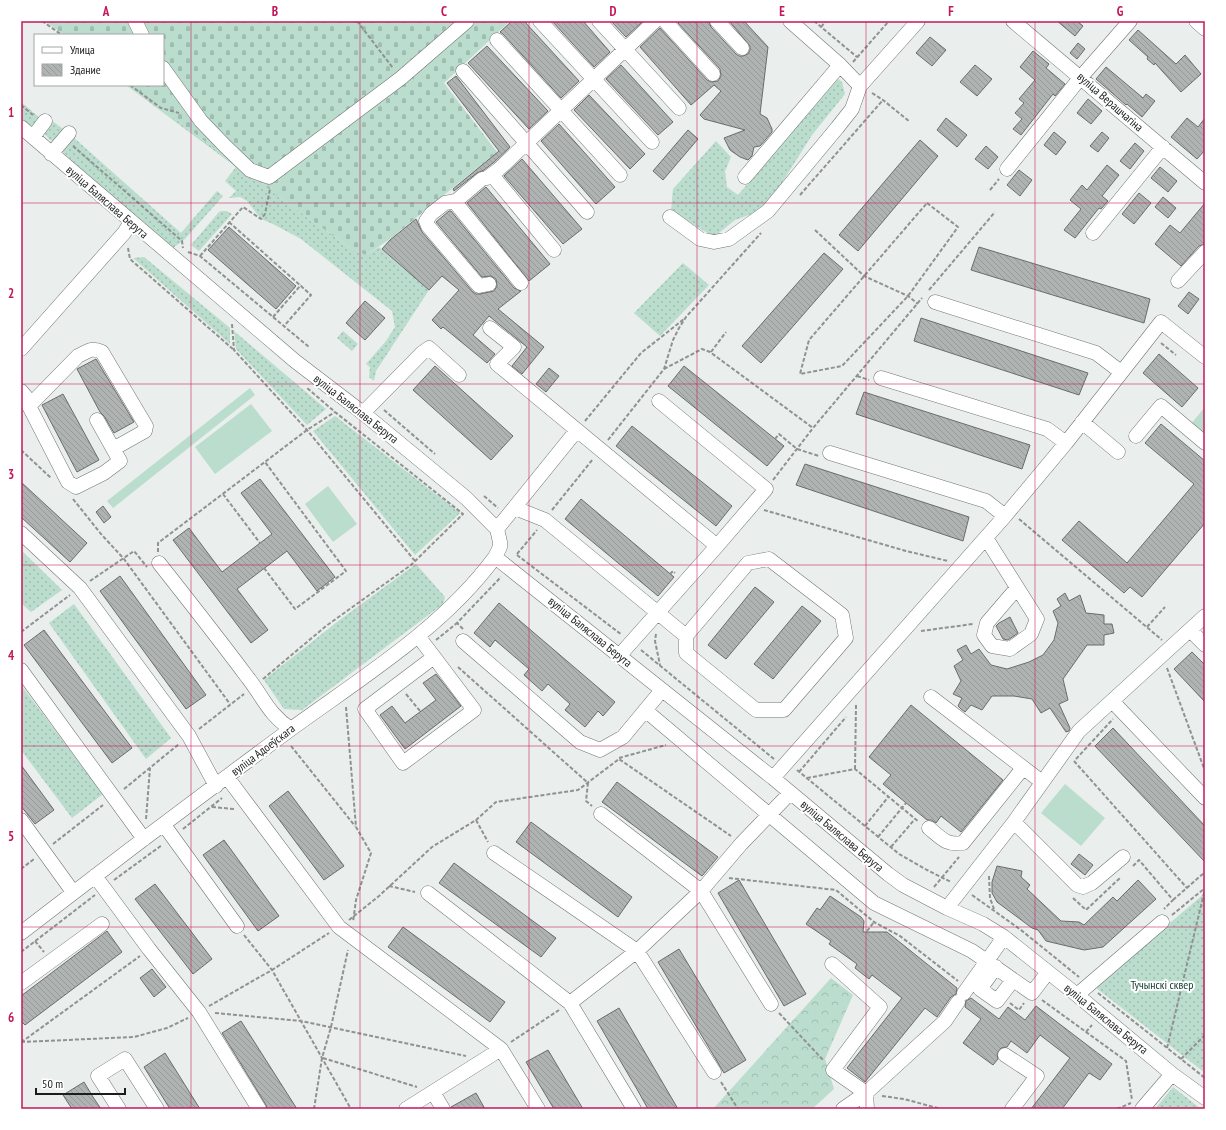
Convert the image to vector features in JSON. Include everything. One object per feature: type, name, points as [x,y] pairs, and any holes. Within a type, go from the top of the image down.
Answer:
[{"type":"street","points":[[134,21],[141,34]]},
{"type":"street","points":[[164,69],[201,121],[225,146],[250,170],[269,177],[401,78],[467,21]]},
{"type":"street","points":[[540,21],[652,142]]},
{"type":"street","points":[[599,21],[679,108]]},
{"type":"street","points":[[489,284],[479,286],[428,226],[426,221],[431,214],[445,203],[454,202],[482,179],[492,175],[655,21]]},
{"type":"street","points":[[665,21],[713,74]]},
{"type":"street","points":[[717,21],[742,48]]},
{"type":"street","points":[[790,21],[843,68],[860,86]]},
{"type":"street","points":[[670,217],[700,238],[714,242],[729,239],[756,221],[768,211],[837,128],[852,109],[860,86],[918,21]]},
{"type":"street","name":"вуліца Верашчагіна","points":[[1013,21],[1081,77],[1205,184]]},
{"type":"street","points":[[1007,169],[1081,77],[1130,21]]},
{"type":"street","points":[[1196,21],[1205,29]]},
{"type":"street","points":[[497,40],[620,175]]},
{"type":"street","points":[[745,177],[843,68]]},
{"type":"street","points":[[463,71],[587,212]]},
{"type":"street","points":[[32,137],[44,122]]},
{"type":"street","name":"вуліца Баляслава Берута","points":[[21,127],[52,154],[128,228],[295,362],[363,413],[466,498],[497,529]]},
{"type":"street","points":[[52,154],[66,136]]},
{"type":"street","points":[[1093,233],[1163,147]]},
{"type":"street","points":[[492,175],[554,250]]},
{"type":"street","points":[[454,202],[521,283]]},
{"type":"street","points":[[21,349],[128,228]]},
{"type":"street","points":[[1178,281],[1205,252]]},
{"type":"street","points":[[935,302],[1096,353],[1121,372]]},
{"type":"street","points":[[773,778],[788,763],[1005,516],[1066,443],[1161,322],[1205,357]]},
{"type":"street","points":[[490,328],[514,347],[497,364],[717,546]]},
{"type":"street","points":[[363,413],[422,353],[429,348],[459,375]]},
{"type":"street","points":[[29,406],[78,356],[95,349],[102,352],[146,426],[145,431],[113,449]]},
{"type":"street","points":[[876,379],[1047,430],[1066,443]]},
{"type":"street","points":[[21,391],[27,398],[29,406],[68,482],[76,487],[104,472],[120,461],[97,420]]},
{"type":"street","points":[[619,656],[766,489],[660,401]]},
{"type":"street","points":[[1136,436],[1161,406],[1205,443]]},
{"type":"street","points":[[1082,422],[1118,452]]},
{"type":"street","points":[[495,557],[500,547],[497,529],[577,430]]},
{"type":"street","points":[[824,454],[986,501],[1005,516]]},
{"type":"street","points":[[515,508],[545,520],[686,636]]},
{"type":"street","points":[[21,533],[80,588],[189,736],[216,786]]},
{"type":"street","points":[[986,538],[1037,619],[1031,634],[1010,649],[992,646],[984,635],[986,623],[1017,588]]},
{"type":"street","name":"вуліца Баляслава Берута","points":[[495,557],[773,778],[888,874],[903,885],[947,908],[983,924],[1004,937],[1172,1074],[1205,1098]]},
{"type":"street","name":"вуліца Адоеўскага","points":[[21,933],[73,892],[418,636],[454,602],[486,569],[495,557]]},
{"type":"street","points":[[769,559],[842,615],[846,638],[784,710],[756,710],[686,653],[686,636],[748,563],[769,559]]},
{"type":"street","points":[[159,563],[250,680],[274,716],[291,729]]},
{"type":"street","points":[[947,908],[1014,822],[1079,731],[1205,616]]},
{"type":"street","points":[[1190,630],[1205,645]]},
{"type":"street","points":[[418,636],[434,657],[474,710],[403,763],[365,709],[434,657]]},
{"type":"street","points":[[463,641],[580,742],[600,750],[624,737],[662,690]]},
{"type":"street","points":[[21,670],[144,839]]},
{"type":"street","points":[[931,697],[1042,782]]},
{"type":"street","points":[[1112,701],[1205,798]]},
{"type":"street","points":[[645,710],[874,903],[972,951],[1032,993],[1048,972]]},
{"type":"street","points":[[929,828],[943,840],[953,845],[963,843],[1023,768]]},
{"type":"street","points":[[227,777],[339,927],[501,1049],[538,1109]]},
{"type":"street","points":[[570,1003],[637,951],[701,891],[741,844],[790,793]]},
{"type":"street","points":[[601,814],[701,891],[771,1004]]},
{"type":"street","points":[[21,820],[73,892]]},
{"type":"street","points":[[1014,822],[1077,885],[1083,888],[1092,884],[1123,857]]},
{"type":"street","points":[[164,825],[237,926]]},
{"type":"street","points":[[494,853],[637,951],[714,1072]]},
{"type":"street","points":[[95,876],[149,949],[199,1012],[259,1109]]},
{"type":"street","points":[[428,893],[570,1003],[634,1109]]},
{"type":"street","points":[[1077,995],[1162,922]]},
{"type":"street","points":[[21,983],[102,924]]},
{"type":"street","points":[[1004,937],[980,989],[997,1001],[1013,980]]},
{"type":"street","points":[[832,964],[880,1007],[833,1070],[866,1093]]},
{"type":"street","points":[[843,1109],[866,1093],[945,1021],[963,994],[991,964]]},
{"type":"street","points":[[406,1109],[501,1049]]},
{"type":"street","points":[[1005,1055],[1036,1076],[1012,1109]]},
{"type":"street","points":[[119,1109],[98,1076],[125,1058],[156,1109]]},
{"type":"street","points":[[1142,1109],[1172,1074]]},
{"type":"street","points":[[433,1092],[442,1109]]},
{"type":"street","points":[[866,1093],[867,1109]]},
{"type":"path","points":[[42,21],[61,34]]},
{"type":"path","points":[[356,21],[401,78]]},
{"type":"path","points":[[814,21],[857,57]]},
{"type":"path","points":[[821,27],[826,21]]},
{"type":"path","points":[[843,68],[857,57],[889,21]]},
{"type":"path","points":[[131,86],[161,108],[181,114]]},
{"type":"path","points":[[860,86],[883,100],[910,122]]},
{"type":"path","points":[[21,105],[44,122]]},
{"type":"path","points":[[66,136],[182,241],[184,250],[200,256],[309,347]]},
{"type":"path","points":[[200,256],[243,207],[261,219],[265,214],[270,190]]},
{"type":"path","points":[[927,203],[958,227],[908,296],[842,366],[800,374],[808,340],[864,276],[927,203]]},
{"type":"path","points":[[766,489],[813,428],[995,212]]},
{"type":"path","points":[[229,222],[311,295],[283,326]]},
{"type":"path","points":[[128,228],[130,259],[234,350],[307,430],[415,561]]},
{"type":"path","points":[[815,230],[864,276],[908,296],[918,304]]},
{"type":"path","points":[[734,261],[686,317],[679,328],[664,369],[517,555],[632,643],[775,760],[788,763],[899,854],[962,888],[994,910],[1205,1078]]},
{"type":"path","points":[[273,317],[301,285]]},
{"type":"path","points":[[577,430],[641,353],[686,317]]},
{"type":"path","points":[[234,350],[232,324],[238,329]]},
{"type":"path","points":[[710,352],[726,332]]},
{"type":"path","points":[[1158,340],[1176,355]]},
{"type":"path","points":[[664,369],[702,349],[710,352],[813,428]]},
{"type":"path","points":[[857,376],[876,379]]},
{"type":"path","points":[[21,869],[254,686],[326,626],[415,561],[463,514],[334,412],[304,386]]},
{"type":"path","points":[[113,566],[134,551],[142,562],[150,569],[159,563],[158,543],[307,430],[334,412]]},
{"type":"path","points":[[775,439],[779,434],[797,449],[824,454]]},
{"type":"path","points":[[264,568],[295,609],[346,571],[265,462]]},
{"type":"path","points":[[223,494],[260,543]]},
{"type":"path","points":[[751,507],[906,551],[962,565]]},
{"type":"path","points":[[1019,519],[1159,638]]},
{"type":"path","points":[[101,534],[124,559],[230,704]]},
{"type":"path","points":[[463,641],[467,633],[457,623],[503,575]]},
{"type":"path","points":[[21,632],[62,601]]},
{"type":"path","points":[[1147,627],[1166,607]]},
{"type":"path","points":[[657,612],[655,641],[660,666]]},
{"type":"path","points":[[921,631],[986,623]]},
{"type":"path","points":[[456,664],[588,784]]},
{"type":"path","points":[[1168,668],[1205,771]]},
{"type":"path","points":[[855,769],[856,705]]},
{"type":"path","points":[[346,707],[356,827]]},
{"type":"path","points":[[22,1041],[134,1037],[167,1028],[199,1012],[272,970],[339,927],[389,886],[432,847],[476,820],[496,802],[578,790],[588,784],[619,759],[681,740]]},
{"type":"path","points":[[291,746],[356,827],[371,853],[356,900],[351,936],[331,1028],[322,1058],[314,1109]]},
{"type":"path","points":[[607,746],[619,759],[741,844]]},
{"type":"path","points":[[1074,761],[1187,888]]},
{"type":"path","points":[[144,839],[150,768]]},
{"type":"path","points":[[807,778],[855,769],[915,819],[929,828]]},
{"type":"path","points":[[588,784],[586,801],[601,814]]},
{"type":"path","points":[[865,826],[889,796]]},
{"type":"path","points":[[878,837],[906,803]]},
{"type":"path","points":[[211,807],[252,810]]},
{"type":"path","points":[[890,847],[915,819]]},
{"type":"path","points":[[476,820],[494,853]]},
{"type":"path","points":[[989,872],[990,898],[994,910]]},
{"type":"path","points":[[1173,900],[1205,872]]},
{"type":"path","points":[[714,876],[836,890],[874,922],[900,936],[963,994]]},
{"type":"path","points":[[389,886],[428,893]]},
{"type":"path","points":[[1160,1064],[1167,1048],[1205,888],[1162,922]]},
{"type":"path","points":[[867,931],[874,922]]},
{"type":"path","points":[[237,926],[272,970],[351,1109]]},
{"type":"path","points":[[36,941],[46,954]]},
{"type":"path","points":[[22,1041],[149,949]]},
{"type":"path","points":[[1032,993],[1126,1061],[1132,1102],[1117,1109]]},
{"type":"path","points":[[771,1004],[833,1070]]},
{"type":"path","points":[[199,1012],[301,1021],[483,1060]]},
{"type":"path","points":[[501,1049],[554,1014]]},
{"type":"path","points":[[1086,1032],[1095,1022]]},
{"type":"path","points":[[1181,1059],[1205,1035]]},
{"type":"path","points":[[322,1058],[433,1092]]},
{"type":"path","points":[[714,1072],[738,1109]]},
{"type":"path","points":[[866,1093],[904,1099],[941,1109]]},
{"type":"green space","points":[[45,21],[510,21],[444,83],[497,152],[390,239],[366,255],[353,250],[131,86],[164,86],[164,34],[63,34]]},
{"type":"green space","points":[[838,79],[842,82],[845,94],[812,135],[768,205],[760,211],[735,220],[714,237],[671,211],[673,189],[716,141],[731,157],[725,171],[727,187],[738,195]]},
{"type":"green space","points":[[127,86],[131,86],[353,250],[366,255],[379,247],[429,290],[376,371],[374,381],[369,377],[370,367],[366,364],[386,341],[395,327],[392,311],[301,239],[261,219],[247,201],[240,197],[229,198],[236,191],[225,181],[236,167]]},
{"type":"green space","points":[[21,102],[41,119],[35,125],[29,126],[21,119]]},
{"type":"green space","points":[[51,120],[66,131],[53,141],[50,140],[44,133]]},
{"type":"green space","points":[[72,136],[181,233],[217,191],[223,196],[185,239],[173,248],[166,247],[62,151]]},
{"type":"green space","points":[[227,211],[232,214],[199,251],[191,245],[219,212]]},
{"type":"green space","points":[[144,257],[230,328],[230,344],[133,258]]},
{"type":"green space","points":[[683,263],[709,285],[660,336],[634,313]]},
{"type":"green space","points":[[234,331],[326,409],[307,425],[236,349]]},
{"type":"green space","points":[[343,331],[358,344],[352,351],[337,338]]},
{"type":"green space","points":[[250,388],[255,395],[113,508],[107,501]]},
{"type":"green space","points":[[251,404],[272,431],[215,474],[195,447]]},
{"type":"green space","points":[[1205,407],[1205,438],[1190,425]]},
{"type":"green space","points":[[335,416],[460,513],[415,555],[313,431]]},
{"type":"green space","points":[[328,486],[357,524],[333,542],[305,504]]},
{"type":"green space","points":[[21,550],[62,590],[31,612],[21,603]]},
{"type":"green space","points":[[416,564],[445,597],[443,604],[302,710],[284,709],[264,680],[337,622]]},
{"type":"green space","points":[[74,604],[171,738],[146,759],[49,623]]},
{"type":"green space","points":[[21,685],[103,794],[72,818],[21,750]]},
{"type":"green space","points":[[1065,784],[1105,818],[1081,846],[1041,813]]},
{"type":"green space","name":"Тучынскі сквер","points":[[1205,893],[1205,1073],[1095,987]]},
{"type":"green space","points":[[831,978],[853,995],[825,1059],[834,1089],[812,1109],[713,1109]]},
{"type":"green space","points":[[1173,1087],[1201,1109],[1155,1109]]},
{"type":"building","points":[[512,21],[524,21],[579,81],[561,98],[500,32]]},
{"type":"building","points":[[552,21],[583,21],[610,52],[594,67]]},
{"type":"building","points":[[611,21],[643,21],[626,37]]},
{"type":"building","points":[[680,21],[709,21],[711,27],[736,54],[743,56],[748,54],[750,46],[729,21],[744,21],[768,47],[760,114],[767,118],[772,132],[760,146],[754,147],[752,156],[748,160],[740,157],[730,150],[724,138],[745,130],[704,119],[700,115],[721,91],[714,85],[691,105],[640,47],[660,28],[707,80],[711,82],[718,81],[721,76],[720,69],[678,23]]},
{"type":"building","points":[[1057,21],[1077,21],[1083,26],[1075,36]]},
{"type":"building","points":[[1138,30],[1176,64],[1185,55],[1201,74],[1181,92],[1155,63],[1154,65],[1147,59],[1148,57],[1129,40]]},
{"type":"building","points":[[930,37],[946,50],[932,66],[916,53]]},
{"type":"building","points":[[1078,43],[1085,49],[1077,59],[1070,53]]},
{"type":"building","points":[[487,46],[548,111],[529,129],[468,63]]},
{"type":"building","points":[[1033,51],[1049,64],[1046,68],[1065,84],[1055,96],[1053,94],[1021,135],[1013,129],[1022,119],[1015,113],[1024,103],[1019,99],[1035,80],[1020,67]]},
{"type":"building","points":[[621,65],[673,122],[658,135],[606,79]]},
{"type":"building","points":[[975,65],[992,79],[977,96],[960,82]]},
{"type":"building","points":[[1106,67],[1143,98],[1146,94],[1155,101],[1142,117],[1096,79]]},
{"type":"building","points":[[456,76],[510,147],[493,163],[477,173],[454,191],[453,189],[499,151],[447,83]]},
{"type":"building","points":[[589,95],[645,154],[630,169],[574,110]]},
{"type":"building","points":[[1088,99],[1102,111],[1091,124],[1077,113]]},
{"type":"building","points":[[946,118],[967,135],[957,147],[937,130]]},
{"type":"building","points":[[1187,118],[1198,127],[1205,118],[1205,150],[1197,159],[1171,137]]},
{"type":"building","points":[[559,124],[615,187],[596,204],[541,141]]},
{"type":"building","points":[[688,130],[698,139],[663,180],[653,171]]},
{"type":"building","points":[[1054,132],[1066,142],[1056,155],[1044,145]]},
{"type":"building","points":[[1102,132],[1109,138],[1098,152],[1090,146]]},
{"type":"building","points":[[920,140],[938,156],[858,251],[839,235]]},
{"type":"building","points":[[1135,143],[1144,151],[1130,169],[1120,161]]},
{"type":"building","points":[[986,146],[998,157],[988,169],[975,159]]},
{"type":"building","points":[[522,159],[582,229],[563,244],[504,176]]},
{"type":"building","points":[[1107,165],[1119,175],[1102,196],[1108,201],[1101,209],[1099,208],[1075,238],[1064,230],[1081,209],[1070,200],[1082,185],[1087,190]]},
{"type":"building","points":[[1160,167],[1177,181],[1168,192],[1151,178]]},
{"type":"building","points":[[1019,170],[1032,180],[1020,196],[1007,185]]},
{"type":"building","points":[[486,187],[550,264],[529,281],[467,203]]},
{"type":"building","points":[[1139,193],[1151,203],[1134,224],[1122,214]]},
{"type":"building","points":[[1163,197],[1176,208],[1168,218],[1155,207]]},
{"type":"building","points":[[1205,203],[1205,244],[1199,246],[1181,266],[1155,244],[1170,225],[1180,233]]},
{"type":"building","points":[[451,211],[514,288],[521,291],[498,309],[544,347],[522,374],[512,366],[527,347],[489,316],[473,335],[495,354],[487,363],[443,327],[441,329],[432,320],[459,290],[442,276],[429,290],[382,249],[390,240],[416,219],[422,232],[473,292],[480,294],[494,291],[497,286],[496,279],[491,276],[482,277],[436,222]]},
{"type":"building","points":[[229,227],[296,286],[276,309],[208,250]]},
{"type":"building","points":[[979,247],[1150,299],[1144,323],[971,270]]},
{"type":"building","points":[[824,253],[843,269],[761,363],[742,346]]},
{"type":"building","points":[[1189,292],[1199,299],[1188,314],[1178,306]]},
{"type":"building","points":[[365,301],[385,318],[365,340],[346,323]]},
{"type":"building","points":[[921,318],[1088,373],[1079,395],[914,341]]},
{"type":"building","points":[[1159,354],[1198,388],[1182,407],[1143,373]]},
{"type":"building","points":[[96,359],[134,422],[114,433],[100,412],[77,369]]},
{"type":"building","points":[[435,366],[513,436],[491,460],[413,390]]},
{"type":"building","points":[[684,366],[784,446],[767,466],[668,386]]},
{"type":"building","points":[[549,368],[559,376],[546,392],[536,384]]},
{"type":"building","points":[[864,392],[1030,445],[1022,469],[856,414]]},
{"type":"building","points":[[63,394],[99,460],[77,472],[42,405]]},
{"type":"building","points":[[1161,424],[1205,461],[1205,523],[1142,597],[1130,587],[1124,593],[1062,540],[1079,521],[1127,563],[1194,484],[1145,443]]},
{"type":"building","points":[[632,426],[732,506],[716,526],[616,446]]},
{"type":"building","points":[[805,464],[969,517],[963,541],[796,485]]},
{"type":"building","points":[[260,479],[335,577],[317,591],[287,551],[237,589],[268,630],[251,643],[173,540],[189,528],[222,572],[272,534],[241,493]]},
{"type":"building","points":[[21,482],[87,543],[70,562],[21,517]]},
{"type":"building","points":[[581,499],[674,577],[658,596],[565,519]]},
{"type":"building","points":[[103,506],[111,517],[104,523],[96,512]]},
{"type":"building","points":[[120,576],[206,695],[186,709],[100,591]]},
{"type":"building","points":[[755,587],[774,602],[726,659],[708,645]]},
{"type":"building","points":[[1065,593],[1069,601],[1080,595],[1086,613],[1104,615],[1104,624],[1112,624],[1114,633],[1104,635],[1104,645],[1087,645],[1063,679],[1068,700],[1059,704],[1070,728],[1069,731],[1066,732],[1050,708],[1041,713],[1032,699],[1014,696],[992,696],[982,710],[971,705],[965,712],[961,709],[958,706],[962,698],[953,694],[961,681],[954,666],[963,660],[957,650],[966,645],[971,654],[979,649],[991,665],[1007,669],[1029,662],[1043,655],[1054,640],[1058,623],[1053,611],[1061,606],[1057,599]]},
{"type":"building","points":[[499,603],[615,702],[603,716],[598,711],[585,727],[565,710],[570,704],[548,684],[542,691],[524,675],[529,669],[495,640],[490,647],[474,633]]},
{"type":"building","points":[[802,606],[821,621],[773,679],[754,664]]},
{"type":"building","points":[[1010,617],[1018,633],[1008,640],[1003,639],[996,626]]},
{"type":"building","points":[[44,630],[132,748],[112,763],[24,645]]},
{"type":"building","points":[[1192,652],[1205,665],[1205,702],[1174,669]]},
{"type":"building","points":[[436,674],[461,706],[405,749],[380,715],[392,706],[405,723],[436,700],[423,683]]},
{"type":"building","points":[[911,705],[1003,780],[961,832],[941,816],[936,823],[931,820],[927,820],[883,784],[891,775],[869,757]]},
{"type":"building","points":[[1113,728],[1205,826],[1205,862],[1095,746]]},
{"type":"building","points":[[21,765],[54,810],[35,824],[21,806]]},
{"type":"building","points":[[617,782],[718,857],[702,876],[602,802]]},
{"type":"building","points":[[288,791],[344,866],[324,880],[269,806]]},
{"type":"building","points":[[531,822],[632,897],[618,917],[516,842]]},
{"type":"building","points":[[224,840],[279,916],[258,931],[203,855]]},
{"type":"building","points":[[1079,854],[1093,865],[1085,875],[1071,864]]},
{"type":"building","points":[[454,863],[556,938],[541,957],[439,883]]},
{"type":"building","points":[[997,866],[1022,871],[1021,877],[1030,885],[1027,889],[1061,921],[1079,922],[1084,925],[1113,897],[1117,901],[1138,880],[1156,899],[1103,947],[1084,950],[1046,941],[1038,930],[1032,928],[997,902],[992,893],[992,882]]},
{"type":"building","points":[[739,880],[806,994],[784,1006],[718,893]]},
{"type":"building","points":[[155,884],[212,959],[193,974],[135,899]]},
{"type":"building","points":[[830,896],[861,917],[864,921],[863,932],[887,932],[957,988],[956,994],[951,997],[937,1017],[925,1008],[865,1082],[847,1068],[902,998],[872,975],[869,979],[855,968],[857,964],[829,944],[831,941],[806,924],[817,908],[820,910]]},
{"type":"building","points":[[403,927],[505,1002],[490,1022],[388,947]]},
{"type":"building","points":[[107,931],[122,952],[25,1025],[21,1021],[21,996]]},
{"type":"building","points":[[679,949],[746,1060],[724,1073],[658,962]]},
{"type":"building","points":[[152,969],[166,987],[154,997],[140,978]]},
{"type":"building","points":[[971,998],[999,1019],[1008,1007],[1025,1020],[1036,1006],[1112,1064],[1100,1080],[1089,1073],[1062,1109],[1031,1109],[1070,1058],[1040,1035],[1027,1053],[1011,1041],[1007,1047],[1001,1048],[997,1054],[998,1059],[993,1065],[963,1043],[981,1019],[965,1007],[966,1001]]},
{"type":"building","points":[[619,1008],[678,1109],[648,1109],[597,1021]]},
{"type":"building","points":[[241,1021],[297,1109],[267,1109],[222,1033]]},
{"type":"building","points":[[548,1050],[583,1109],[554,1109],[526,1062]]},
{"type":"building","points":[[165,1053],[200,1109],[170,1109],[144,1067]]},
{"type":"building","points":[[84,1082],[101,1109],[72,1109],[63,1095]]},
{"type":"building","points":[[476,1093],[485,1109],[451,1109],[451,1107]]}]
